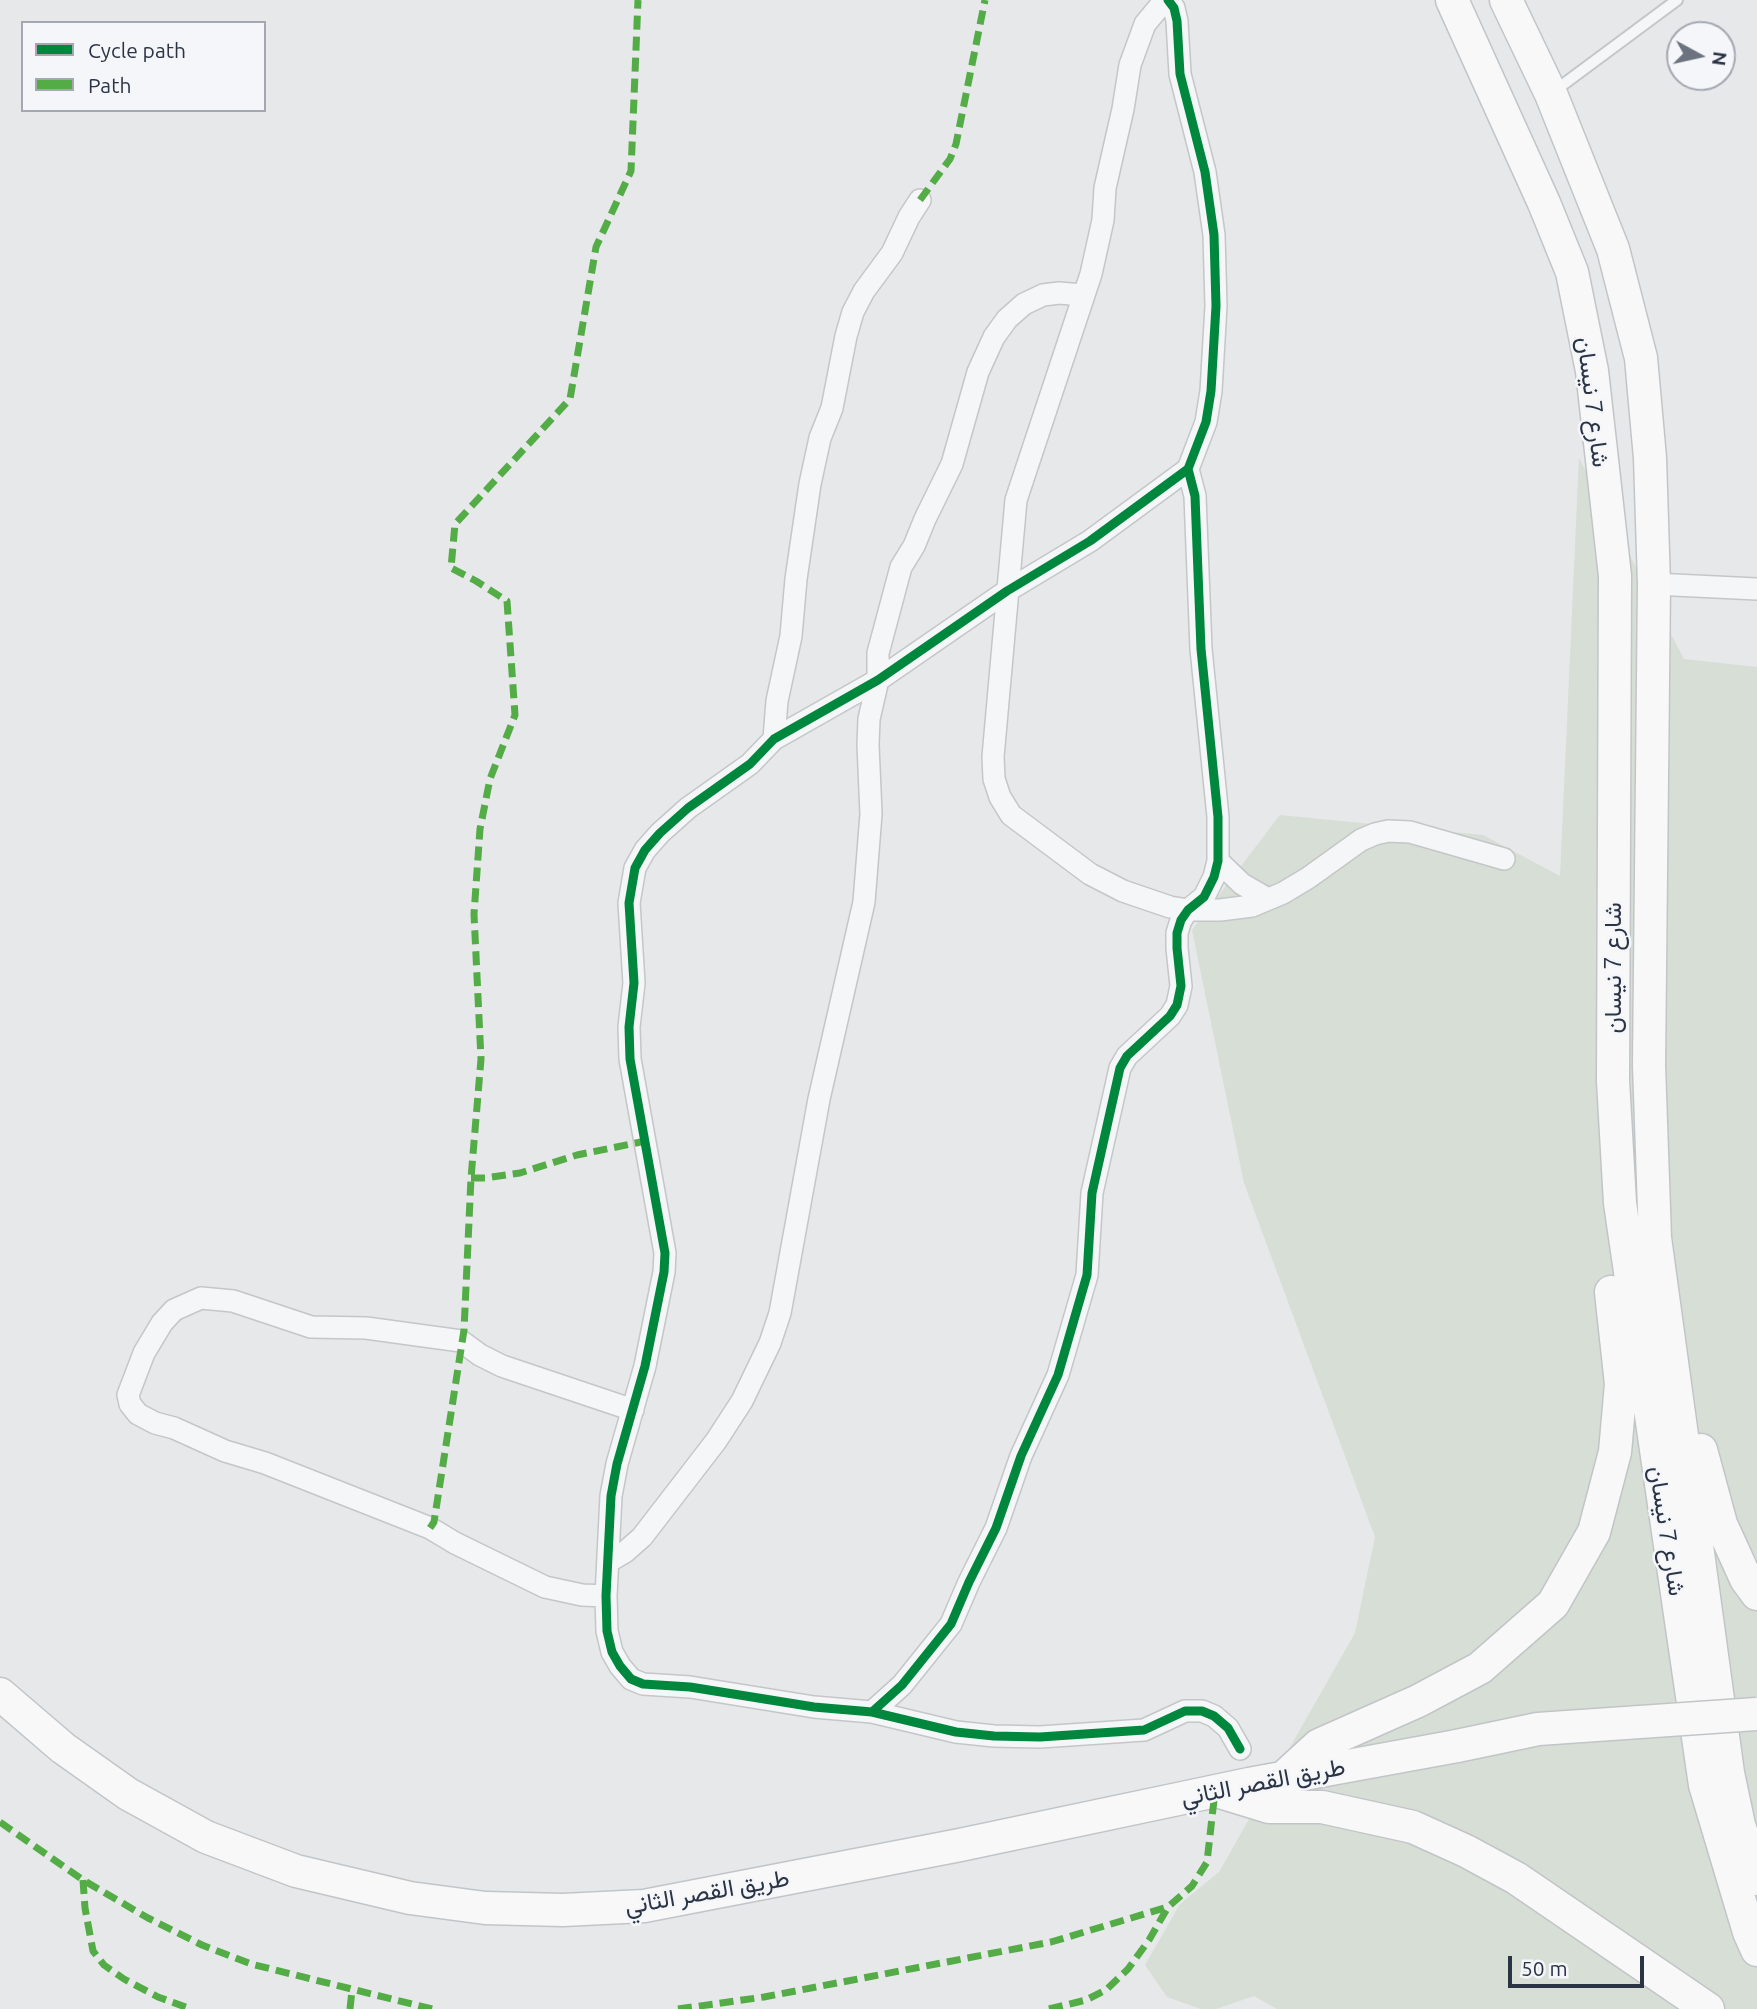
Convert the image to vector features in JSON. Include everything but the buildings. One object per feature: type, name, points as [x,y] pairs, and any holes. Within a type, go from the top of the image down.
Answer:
[{"type":"main road","name":"شارع 7 نيسان","points":[[1452,0],[1573,272],[1592,371],[1615,576],[1613,1081],[1620,1203],[1705,1785],[1749,1932],[1757,1950]]},
{"type":"main road","name":"شارع 7 نيسان","points":[[1506,0],[1551,93],[1613,249],[1641,358],[1650,458],[1654,584],[1649,1065],[1655,1238],[1728,1773],[1748,1838],[1757,1879]]},
{"type":"main road","points":[[1282,1778],[1320,1745],[1385,1717],[1480,1668],[1553,1604],[1594,1532],[1615,1452],[1621,1384],[1604,1227],[1613,1081]]},
{"type":"main road","points":[[1677,1389],[1705,1458],[1721,1524],[1746,1579],[1757,1594]]},
{"type":"main road","name":"طريق القصر الثاني","points":[[0,1694],[63,1748],[128,1794],[206,1837],[296,1871],[410,1898],[485,1908],[563,1910],[644,1906],[1538,1729],[1757,1714]]},
{"type":"main road","points":[[1215,1791],[1269,1807],[1322,1807],[1413,1827],[1516,1878],[1708,2009]]},
{"type":"street","points":[[1240,1749],[1228,1728],[1214,1716],[1202,1711],[1185,1711],[1144,1730],[1040,1737],[994,1736],[956,1731],[872,1712],[795,1705],[690,1687],[643,1684],[631,1679],[620,1666],[612,1652],[607,1631],[611,1496],[660,1297],[665,1253],[630,1059],[629,1027],[634,983],[629,903],[635,867],[660,832],[688,808],[750,764],[775,739],[878,680],[1007,592],[1090,541],[1188,469],[1206,422],[1211,391],[1216,306],[1214,235],[1205,172],[1180,74],[1177,21],[1174,8],[1167,0],[1145,24],[1130,65],[1091,274],[1019,488],[1012,532],[1007,592],[993,757],[994,779],[1010,815],[1090,874],[1123,891],[1170,907],[1188,910],[1252,906],[1283,893],[1353,845],[1375,834],[1410,832],[1504,859]]},
{"type":"street","points":[[775,739],[777,701],[791,636],[796,579],[810,484],[820,439],[832,408],[846,336],[853,312],[864,291],[892,253],[920,200]]},
{"type":"street","points":[[608,1562],[642,1537],[716,1441],[742,1401],[770,1343],[780,1313],[819,1099],[864,902],[871,814],[867,745],[869,719],[878,680],[878,653],[895,583],[952,464],[978,372],[994,337],[1007,319],[1024,304],[1043,295],[1083,295]]},
{"type":"street","points":[[872,1712],[902,1685],[951,1624],[996,1528],[1021,1455],[1058,1375],[1087,1275],[1092,1193],[1121,1068],[1138,1044],[1170,1016],[1180,997],[1177,933],[1188,910],[1204,897],[1210,887],[1218,861],[1218,817],[1199,616],[1195,496],[1188,469]]},
{"type":"street","points":[[1654,584],[1757,589]]},
{"type":"street","points":[[1218,861],[1242,884],[1268,899]]},
{"type":"street","points":[[606,1596],[582,1595],[545,1587],[430,1528],[265,1463],[225,1451],[174,1428],[155,1423],[138,1415],[130,1405],[128,1395],[144,1353],[162,1323],[174,1310],[201,1298],[233,1301],[311,1327],[366,1328],[461,1341],[502,1366],[633,1410]]},
{"type":"lane","points":[[1551,93],[1677,0]]},
{"type":"shaded area","points":[[1579,458],[1684,659],[1757,667],[1757,2009],[1277,2009],[1254,1996],[1216,2009],[1201,2009],[1167,1997],[1145,1965],[1180,1904],[1219,1872],[1355,1633],[1375,1537],[1244,1183],[1192,930],[1280,815],[1483,835],[1560,876]]},
{"type":"marked path","points":[[430,1528],[434,1522],[464,1330],[471,1178],[481,1059],[474,914],[480,829],[490,779],[515,715],[507,601],[451,568],[455,524],[570,399],[596,247],[631,171],[638,0]]},
{"type":"marked path","points":[[920,200],[950,159],[956,144],[985,0]]},
{"type":"marked path","points":[[471,1178],[520,1173],[577,1155],[646,1141]]},
{"type":"marked path","points":[[1049,2009],[1086,2000],[1106,1990],[1128,1969],[1168,1907],[1192,1886],[1207,1862],[1215,1791]]},
{"type":"marked path","points":[[0,1822],[83,1880],[148,1918],[202,1945],[251,1964],[432,2009]]},
{"type":"marked path","points":[[83,1880],[93,1951],[104,1965],[158,1997],[191,2009]]},
{"type":"marked path","points":[[678,2009],[764,1997],[1051,1942],[1168,1907]]},
{"type":"marked path","points":[[350,2009],[352,1990]]},
{"type":"cycle path","points":[[1168,0],[1174,8],[1177,21],[1180,74],[1205,172],[1214,235],[1216,306],[1211,391],[1206,422],[1188,469],[1090,541],[1007,591],[878,680],[774,739],[750,764],[688,808],[660,833],[645,850],[635,868],[629,903],[634,983],[629,1027],[630,1059],[665,1253],[664,1272],[645,1366],[617,1464],[611,1496],[607,1631],[612,1652],[620,1666],[631,1679],[643,1684],[690,1687],[814,1707],[872,1712],[956,1732],[994,1736],[1040,1737],[1144,1730],[1185,1711],[1202,1711],[1214,1716],[1228,1728],[1240,1749]]},
{"type":"cycle path","points":[[872,1712],[902,1685],[951,1624],[996,1528],[1021,1456],[1058,1375],[1087,1275],[1092,1193],[1120,1068],[1127,1056],[1170,1016],[1177,1005],[1181,986],[1177,933],[1181,920],[1188,910],[1204,897],[1214,877],[1218,861],[1218,817],[1201,649],[1195,496],[1188,469]]}]
